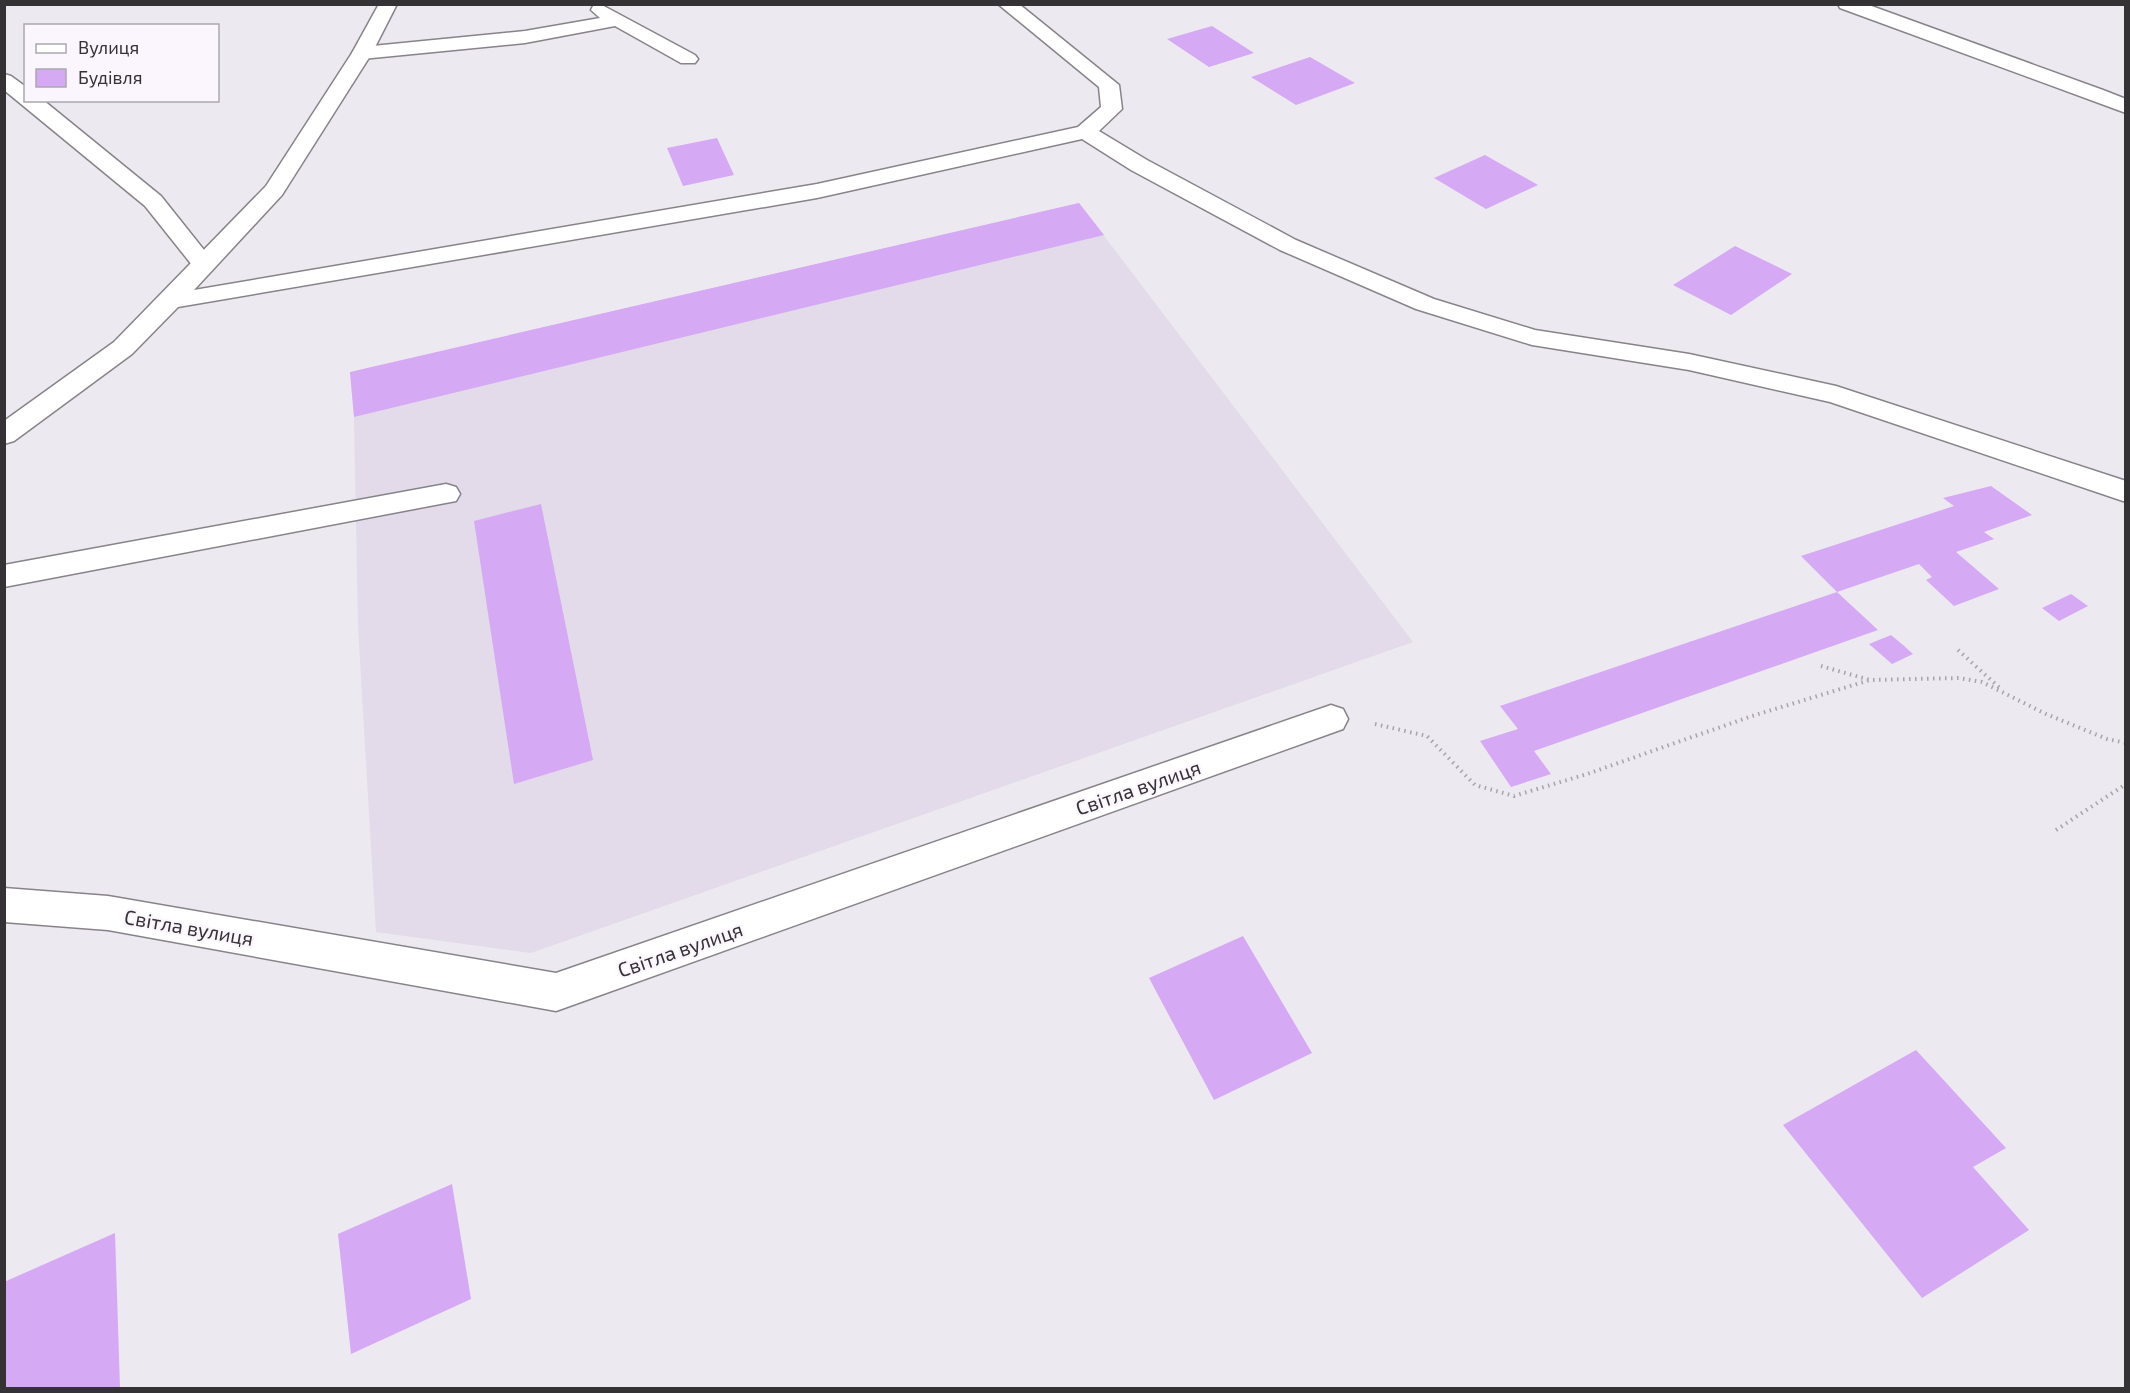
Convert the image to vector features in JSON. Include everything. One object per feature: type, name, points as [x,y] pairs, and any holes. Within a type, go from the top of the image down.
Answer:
[{"type":"street","points":[[4,435],[123,348],[274,190],[362,54],[388,4]]},
{"type":"street","points":[[591,4],[688,59]]},
{"type":"street","points":[[170,301],[817,191],[1085,132],[1112,110],[1109,85],[1007,4]]},
{"type":"street","points":[[1847,4],[2096,94],[2126,107]]},
{"type":"street","points":[[362,54],[525,38],[619,20]]},
{"type":"street","points":[[4,80],[24,95]]},
{"type":"street","points":[[32,102],[153,201],[204,265]]},
{"type":"street","points":[[1085,132],[1139,165],[1288,245],[1425,304],[1532,338],[1689,362],[1836,395],[2126,492]]},
{"type":"street","points":[[4,576],[446,494]]},
{"type":"street","name":"Світла вулиця","points":[[4,905],[108,913],[556,992],[1331,719]]},
{"type":"path","points":[[1958,650],[2008,696]]},
{"type":"path","points":[[1821,666],[1870,680]]},
{"type":"path","points":[[1331,719],[1380,725],[1427,736],[1475,785],[1514,796],[1587,774],[1749,717],[1870,680],[1959,678],[1982,682],[2008,696],[2097,735],[2126,742]]},
{"type":"path","points":[[2056,830],[2126,784]]},
{"type":"shaded area","points":[[1079,203],[1413,642],[531,953],[376,932],[358,627],[354,417],[350,373]]},
{"type":"building","points":[[1212,26],[1254,53],[1209,67],[1167,39]]},
{"type":"building","points":[[1310,57],[1355,83],[1296,105],[1251,77]]},
{"type":"building","points":[[717,138],[734,175],[683,186],[667,148]]},
{"type":"building","points":[[1485,155],[1538,185],[1486,209],[1434,178]]},
{"type":"building","points":[[1079,203],[1104,235],[354,417],[350,372]]},
{"type":"building","points":[[1735,246],[1792,274],[1731,315],[1673,285]]},
{"type":"building","points":[[1991,486],[2032,515],[1984,532],[1994,539],[1956,552],[1999,589],[1954,606],[1926,580],[1932,577],[1919,564],[1837,592],[1801,556],[1954,506],[1943,498]]},
{"type":"building","points":[[541,504],[593,760],[514,784],[474,521]]},
{"type":"building","points":[[1837,592],[1878,630],[1534,751],[1551,774],[1511,787],[1480,741],[1518,729],[1500,706]]},
{"type":"building","points":[[2071,594],[2088,606],[2059,621],[2042,608]]},
{"type":"building","points":[[1891,635],[1913,654],[1892,664],[1869,644]]},
{"type":"building","points":[[1243,936],[1312,1053],[1214,1100],[1149,978]]},
{"type":"building","points":[[1916,1050],[2006,1148],[1973,1167],[2029,1230],[1922,1298],[1783,1125]]},
{"type":"building","points":[[452,1184],[471,1299],[351,1354],[338,1234]]},
{"type":"building","points":[[115,1233],[120,1388],[4,1388],[4,1282]]}]
